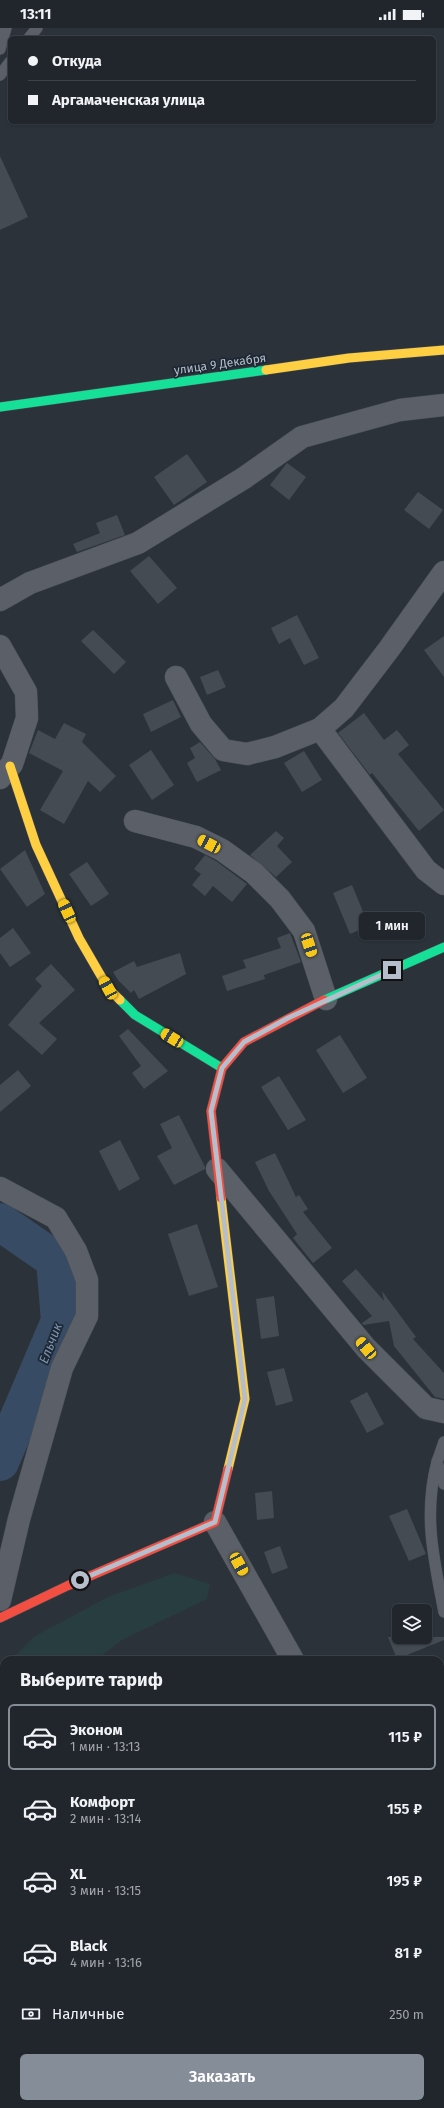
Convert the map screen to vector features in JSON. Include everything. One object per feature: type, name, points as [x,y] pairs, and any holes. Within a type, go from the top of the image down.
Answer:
[{"type":"street","name":"улица 9 Декабря","points":[[0,407],[349,358],[444,350]]},
{"type":"street","points":[[0,600],[30,583],[72,569],[138,543],[244,478],[302,437],[400,410],[444,405]]},
{"type":"street","points":[[176,677],[201,724],[223,750],[247,754],[275,747],[320,729],[344,708],[389,650],[444,572]]},
{"type":"street","points":[[0,646],[26,692],[27,718],[5,772],[36,845],[79,938],[108,988],[135,1015],[222,1068]]},
{"type":"street","points":[[320,729],[426,870],[444,884]]},
{"type":"street","points":[[135,821],[196,837],[222,850],[254,873],[280,899],[304,931],[326,999]]},
{"type":"street","points":[[291,1656],[215,1522],[245,1399],[211,1111],[222,1068],[244,1042],[326,999],[444,947]]},
{"type":"street","points":[[217,1169],[366,1348],[426,1408],[444,1412]]},
{"type":"street","points":[[0,1188],[56,1218],[76,1251],[87,1280],[87,1316],[62,1368],[19,1519],[0,1600]]},
{"type":"street","points":[[0,1618],[67,1586],[215,1522]]},
{"type":"lane","points":[[0,49],[6,28]]},
{"type":"lane","points":[[31,36],[37,28]]},
{"type":"lane","points":[[0,75],[8,65]]},
{"type":"lane","points":[[444,1442],[431,1483],[429,1506],[432,1548],[444,1612]]},
{"type":"lane","points":[[437,1462],[444,1484]]},
{"type":"green space","points":[[174,1573],[210,1584],[207,1599],[122,1640],[101,1656],[15,1656],[35,1636],[108,1597]]},
{"type":"building","points":[[0,156],[28,217],[0,230]]},
{"type":"building","points":[[187,454],[207,482],[174,505],[154,477]]},
{"type":"building","points":[[287,463],[306,477],[289,500],[270,485]]},
{"type":"building","points":[[418,492],[443,510],[429,529],[404,510]]},
{"type":"building","points":[[117,515],[125,535],[77,552],[73,544],[100,533],[96,523]]},
{"type":"building","points":[[149,556],[177,588],[158,604],[130,571]]},
{"type":"building","points":[[297,615],[319,658],[304,665],[290,638],[279,644],[271,628]]},
{"type":"building","points":[[93,630],[126,662],[114,674],[81,641]]},
{"type":"building","points":[[444,636],[444,677],[424,650]]},
{"type":"building","points":[[218,670],[226,687],[207,695],[200,677]]},
{"type":"building","points":[[173,700],[181,717],[151,732],[143,714]]},
{"type":"building","points":[[364,713],[384,740],[397,730],[409,745],[398,754],[444,810],[419,831],[372,773],[370,775],[338,733]]},
{"type":"building","points":[[64,723],[86,734],[82,742],[116,776],[100,792],[88,781],[64,824],[40,810],[63,771],[29,753],[38,730],[55,739]]},
{"type":"building","points":[[200,742],[215,759],[221,770],[197,782],[187,763],[195,758],[190,748]]},
{"type":"building","points":[[151,750],[174,785],[152,800],[129,765]]},
{"type":"building","points":[[304,751],[322,780],[302,792],[284,763]]},
{"type":"building","points":[[276,831],[284,838],[277,846],[292,862],[276,877],[250,855]]},
{"type":"building","points":[[25,850],[45,894],[27,907],[0,869]]},
{"type":"building","points":[[205,855],[216,861],[247,884],[232,902],[213,886],[205,896],[192,885],[201,874],[194,869]]},
{"type":"building","points":[[87,862],[109,894],[91,906],[69,874]]},
{"type":"building","points":[[352,885],[369,926],[350,934],[333,893]]},
{"type":"building","points":[[13,928],[31,953],[10,967],[0,953],[0,938]]},
{"type":"building","points":[[290,933],[301,962],[264,975],[265,979],[227,991],[222,976],[246,968],[243,960],[281,948],[277,938]]},
{"type":"building","points":[[180,953],[186,974],[139,999],[134,990],[131,993],[118,980],[113,972],[134,961],[137,967]]},
{"type":"building","points":[[51,964],[75,990],[39,1023],[57,1039],[42,1055],[8,1025],[42,986],[35,979]]},
{"type":"building","points":[[128,1029],[168,1071],[144,1089],[132,1073],[141,1066],[119,1036]]},
{"type":"building","points":[[340,1035],[367,1078],[343,1093],[316,1050]]},
{"type":"building","points":[[18,1070],[31,1086],[0,1112],[0,1085]]},
{"type":"building","points":[[279,1076],[306,1120],[288,1130],[261,1087]]},
{"type":"building","points":[[179,1115],[205,1169],[174,1185],[157,1156],[172,1148],[160,1124]]},
{"type":"building","points":[[120,1140],[140,1179],[119,1191],[99,1151]]},
{"type":"building","points":[[275,1153],[296,1197],[299,1195],[308,1209],[303,1212],[332,1248],[313,1263],[293,1238],[297,1234],[269,1191],[255,1162]]},
{"type":"building","points":[[197,1224],[218,1287],[189,1296],[168,1234]]},
{"type":"building","points":[[356,1269],[384,1301],[382,1291],[416,1337],[413,1339],[444,1373],[444,1399],[435,1397],[394,1346],[389,1321],[363,1325],[362,1323],[372,1316],[342,1281]]},
{"type":"building","points":[[274,1296],[279,1336],[261,1339],[256,1299]]},
{"type":"building","points":[[284,1368],[293,1401],[276,1406],[267,1372]]},
{"type":"building","points":[[367,1392],[384,1424],[367,1433],[350,1401]]},
{"type":"building","points":[[272,1491],[274,1518],[257,1520],[255,1493]]},
{"type":"building","points":[[407,1509],[426,1554],[409,1561],[389,1516]]},
{"type":"building","points":[[280,1546],[288,1568],[272,1574],[264,1552]]},
{"type":"building","points":[[388,1637],[392,1637],[392,1644],[432,1644],[432,1637],[444,1637],[444,1640],[404,1656],[396,1656]]},
{"type":"waterway","name":"Ельчик","points":[[0,1222],[55,1260],[60,1321],[0,1462]]},
{"type":"traffic: fast","points":[[0,407],[266,370]]},
{"type":"traffic: fast","points":[[324,1000],[444,947]]},
{"type":"traffic: fast","points":[[120,1000],[135,1015],[222,1068]]},
{"type":"traffic: slow","points":[[266,370],[349,358],[444,350]]},
{"type":"traffic: slow","points":[[10,766],[36,845],[79,938],[108,988],[120,1000]]},
{"type":"traffic: slow","points":[[221,1198],[245,1399],[228,1469]]},
{"type":"traffic: jam","points":[[221,1198],[211,1111],[222,1068],[244,1042],[324,1000]]},
{"type":"traffic: jam","points":[[0,1618],[67,1586],[215,1522],[228,1469]]},
{"type":"route","points":[[80,1580],[215,1522],[245,1399],[211,1111],[222,1068],[244,1042],[326,999],[392,970]]}]
